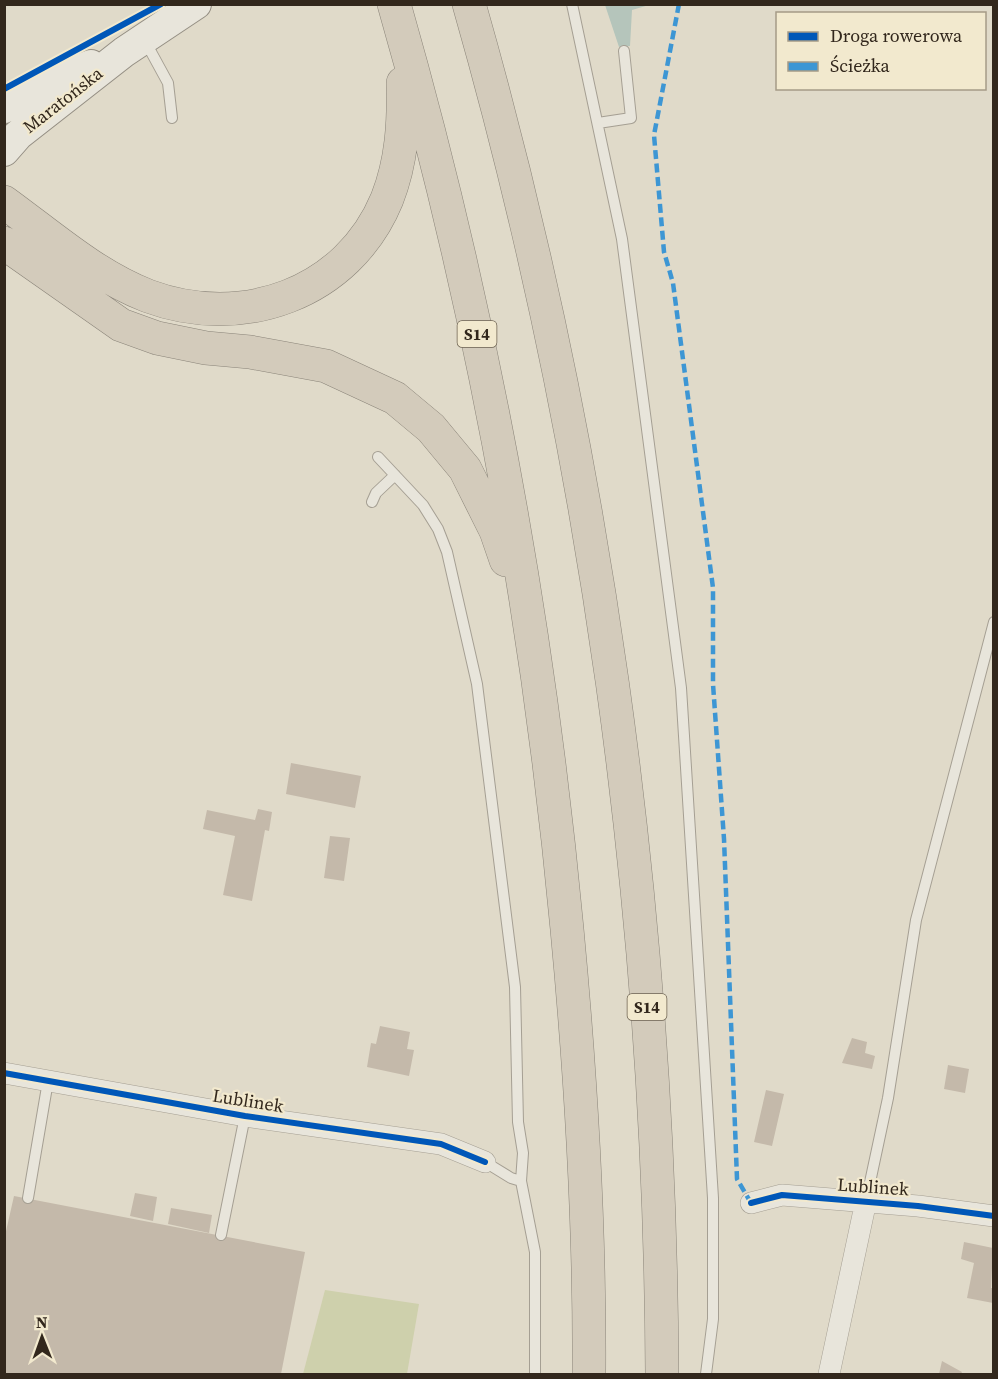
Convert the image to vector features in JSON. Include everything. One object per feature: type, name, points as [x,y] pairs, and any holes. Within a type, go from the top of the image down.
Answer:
[{"type":"highway","name":"S14","points":[[469,4],[536,263],[583,504],[607,653],[634,862],[651,1052],[657,1167],[662,1374]]},
{"type":"highway","name":"S14","points":[[398,17],[442,177],[475,324],[507,482],[534,642],[555,805],[581,1080],[589,1374]]},
{"type":"highway","points":[[4,202],[96,270],[150,296],[191,308],[249,308],[277,302],[307,287],[340,266],[368,233],[387,199],[404,127],[398,17]]},
{"type":"highway","points":[[4,243],[121,325],[157,338],[206,348],[250,352],[326,366],[395,398],[431,428],[465,469],[496,531],[534,642]]},
{"type":"main road","name":"Maratońska","points":[[4,151],[18,135],[134,45],[196,4]]},
{"type":"main road","name":"Maratońska","points":[[4,108],[63,76],[134,45]]},
{"type":"street","name":"Lublinek","points":[[4,1073],[245,1116],[441,1144],[485,1162]]},
{"type":"street","name":"Lublinek","points":[[751,1203],[783,1195],[866,1201],[993,1216]]},
{"type":"street","points":[[829,1374],[866,1201]]},
{"type":"lane","points":[[572,4],[621,239],[681,688],[713,1198],[713,1319],[706,1374]]},
{"type":"lane","points":[[134,45],[168,83],[172,118]]},
{"type":"lane","points":[[598,123],[631,118],[624,51]]},
{"type":"lane","points":[[378,457],[423,505],[438,529],[447,552],[477,684],[514,987],[518,1122],[523,1154],[521,1181],[534,1252],[536,1374]]},
{"type":"lane","points":[[372,502],[376,493],[395,475]]},
{"type":"lane","points":[[866,1201],[888,1098],[916,920],[993,622]]},
{"type":"lane","points":[[28,1198],[48,1081]]},
{"type":"lane","points":[[221,1235],[245,1116]]},
{"type":"lane","points":[[485,1162],[511,1178],[521,1181]]},
{"type":"green space","points":[[325,1290],[419,1304],[407,1374],[303,1374]]},
{"type":"shaded area","points":[[605,5],[649,5],[632,10],[630,46],[619,47]]},
{"type":"building","points":[[291,763],[361,776],[355,808],[286,794]]},
{"type":"building","points":[[258,809],[272,812],[269,831],[265,830],[252,901],[223,895],[235,836],[203,829],[207,810],[255,820]]},
{"type":"building","points":[[330,836],[350,838],[344,881],[324,878]]},
{"type":"building","points":[[380,1026],[410,1032],[407,1049],[414,1050],[409,1076],[367,1067],[371,1043],[376,1044]]},
{"type":"building","points":[[852,1038],[867,1042],[865,1053],[875,1056],[872,1069],[842,1063]]},
{"type":"building","points":[[948,1065],[969,1069],[965,1093],[944,1089]]},
{"type":"building","points":[[766,1090],[784,1094],[772,1146],[754,1142]]},
{"type":"building","points":[[135,1193],[157,1197],[153,1221],[130,1216]]},
{"type":"building","points":[[14,1196],[305,1252],[281,1374],[4,1374],[4,1240]]},
{"type":"building","points":[[171,1208],[212,1215],[209,1233],[168,1224]]},
{"type":"building","points":[[964,1242],[993,1248],[991,1288],[993,1288],[993,1303],[967,1298],[974,1263],[961,1259]]},
{"type":"building","points":[[942,1361],[962,1372],[961,1374],[939,1374]]},
{"type":"marked path","points":[[679,4],[654,135],[664,252],[673,283],[713,588],[713,684],[724,839],[737,1179],[751,1203]]},
{"type":"cycle path","points":[[4,89],[161,4]]},
{"type":"cycle path","points":[[4,1073],[245,1116],[441,1144],[485,1162]]},
{"type":"cycle path","points":[[751,1203],[782,1195],[918,1206],[994,1216]]}]
